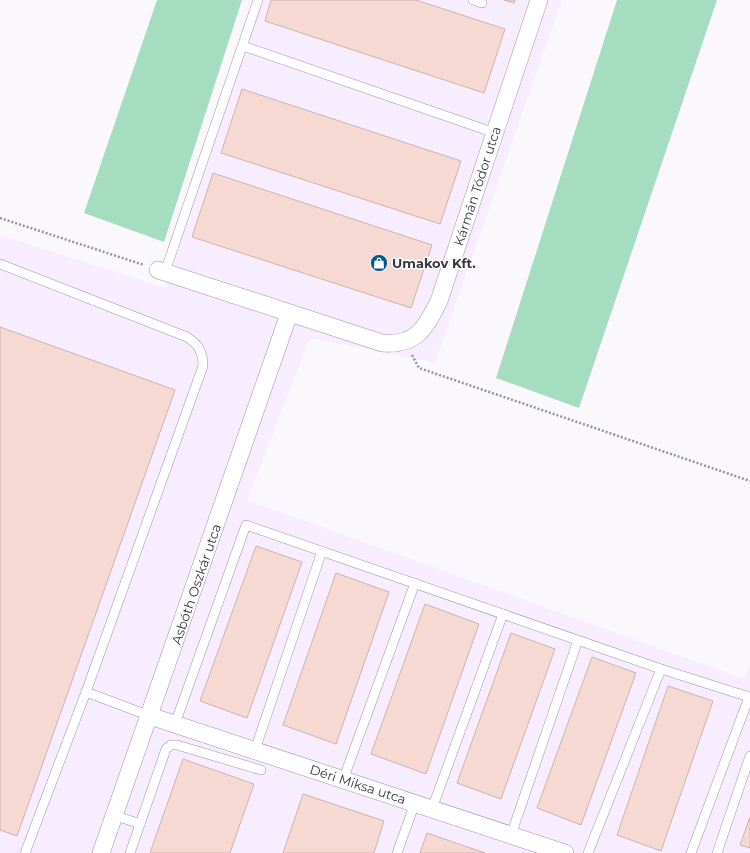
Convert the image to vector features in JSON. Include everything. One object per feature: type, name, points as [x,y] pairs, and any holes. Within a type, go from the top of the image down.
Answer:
[{"type":"street","name":"Kármán Tódor utca","points":[[406,342],[418,335],[424,328],[439,301],[539,0]]},
{"type":"street","points":[[161,271],[289,314],[382,343],[406,342]]},
{"type":"street","name":"Asbóth Oszkár utca","points":[[101,853],[289,314]]},
{"type":"street","name":"Déri Miksa utca","points":[[150,716],[565,853]]},
{"type":"lane","points":[[161,271],[243,46],[258,0]]},
{"type":"lane","points":[[243,46],[495,133]]},
{"type":"lane","points":[[0,264],[187,337],[197,344],[203,357],[203,366],[86,692],[25,853]]},
{"type":"lane","points":[[175,724],[246,525],[661,669],[749,697],[692,853]]},
{"type":"lane","points":[[243,765],[252,749],[322,551]]},
{"type":"lane","points":[[343,780],[415,583]]},
{"type":"lane","points":[[432,809],[503,614]]},
{"type":"lane","points":[[511,835],[578,640]]},
{"type":"lane","points":[[588,853],[661,669]]},
{"type":"lane","points":[[86,692],[150,716]]},
{"type":"lane","points":[[130,853],[166,748],[171,745],[177,745],[261,770]]},
{"type":"lane","points":[[718,853],[750,756]]},
{"type":"lane","points":[[397,853],[414,803]]},
{"type":"lane","points":[[114,816],[140,824]]},
{"type":"path","points":[[0,218],[161,271]]},
{"type":"path","points":[[406,342],[419,368],[750,481]]},
{"type":"shaded area","points":[[261,0],[562,0],[435,363],[310,338],[247,500],[744,679],[750,664],[750,853],[0,853],[0,235],[166,288]]},
{"type":"green space","points":[[157,0],[242,0],[164,242],[84,213]]},
{"type":"green space","points":[[617,0],[717,0],[579,408],[496,378]]},
{"type":"building","points":[[271,0],[416,0],[505,29],[484,93],[265,21]]},
{"type":"building","points":[[504,0],[515,0],[514,3]]},
{"type":"building","points":[[242,89],[461,161],[440,224],[221,153]]},
{"type":"building","points":[[213,173],[432,245],[411,308],[192,237]]},
{"type":"building","points":[[0,327],[175,390],[17,836],[0,830]]},
{"type":"building","points":[[256,546],[302,562],[247,718],[200,701]]},
{"type":"building","points":[[336,573],[389,592],[336,744],[283,725]]},
{"type":"building","points":[[425,604],[479,624],[426,774],[371,754]]},
{"type":"building","points":[[511,633],[555,649],[501,799],[457,783]]},
{"type":"building","points":[[592,657],[636,673],[581,825],[537,808]]},
{"type":"building","points":[[668,686],[713,701],[661,851],[617,835]]},
{"type":"building","points":[[183,759],[254,784],[230,853],[150,853]]},
{"type":"building","points":[[303,794],[384,821],[374,853],[283,853]]},
{"type":"building","points":[[750,817],[750,848],[740,845]]},
{"type":"building","points":[[427,833],[485,853],[420,853]]},
{"type":"place","name":"Umakov Kft.","points":[[379,263]]}]
